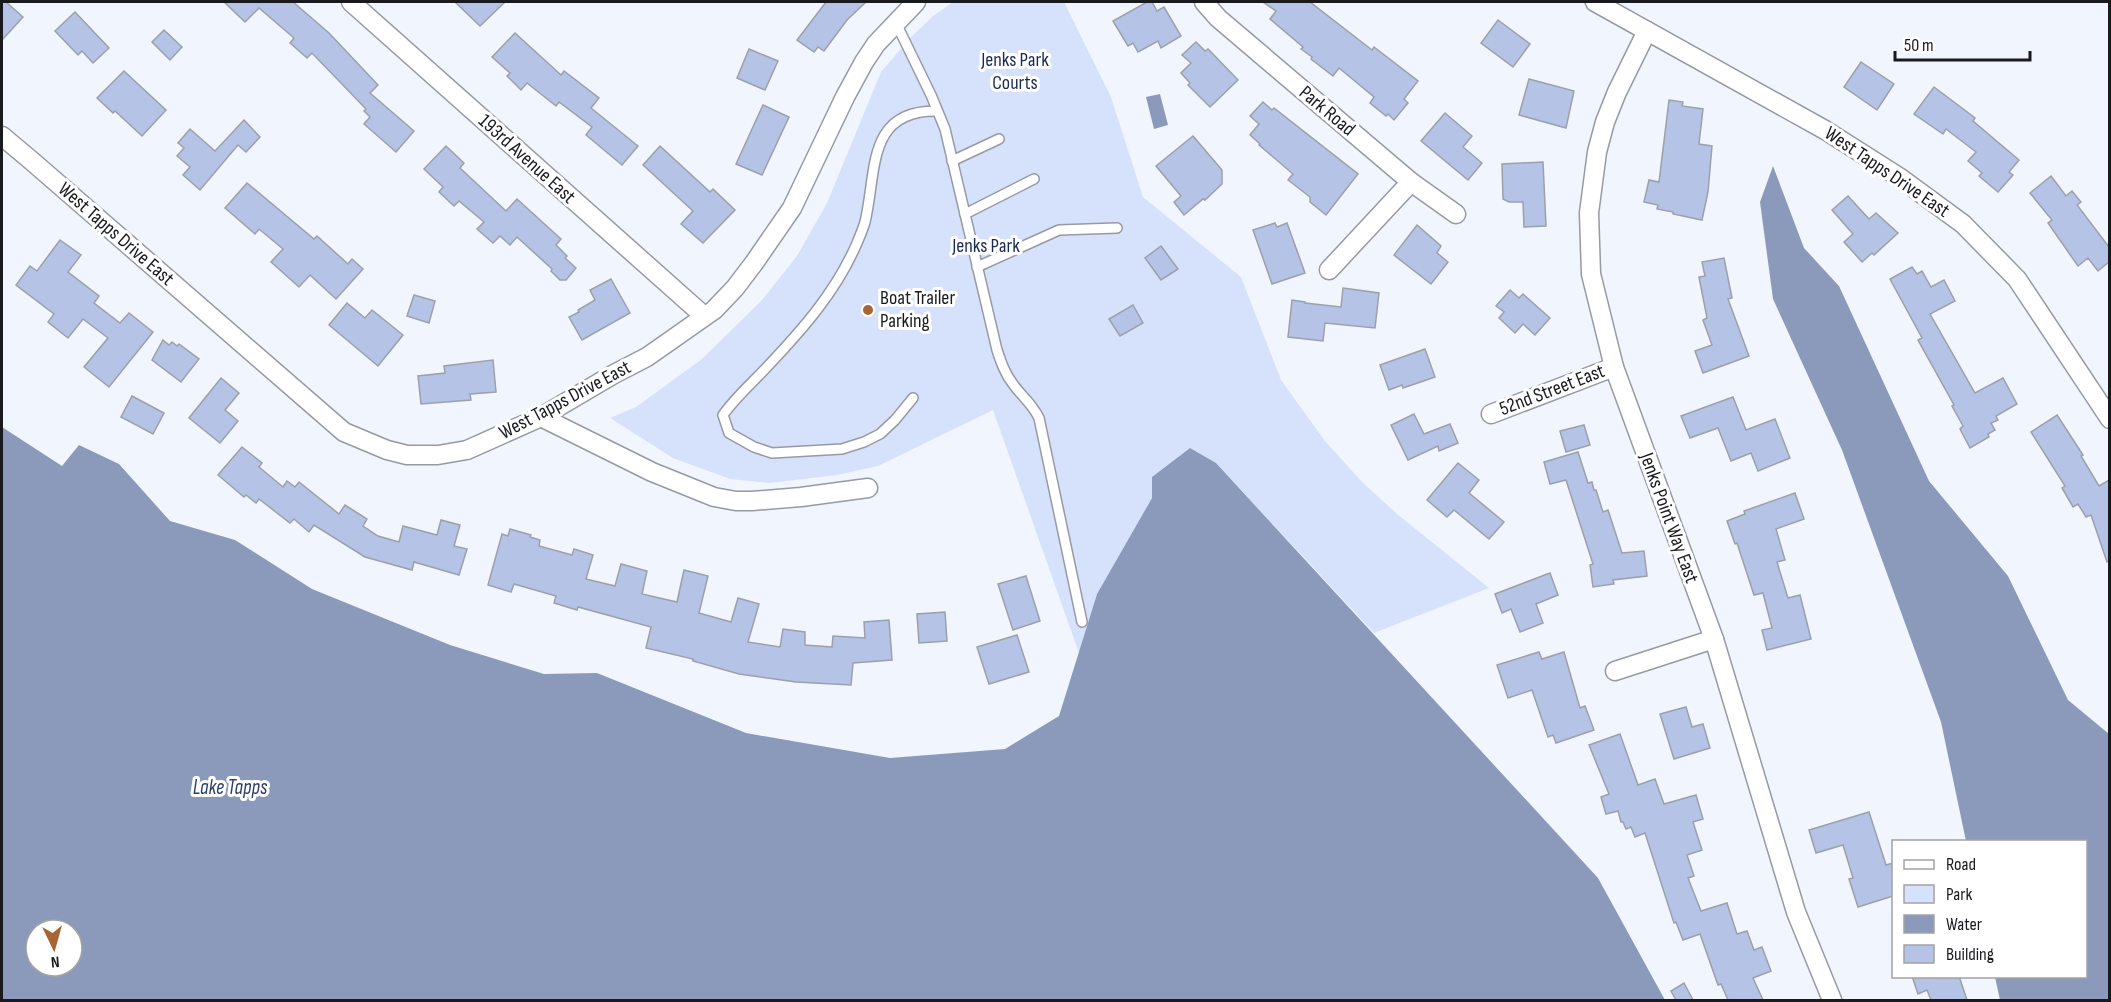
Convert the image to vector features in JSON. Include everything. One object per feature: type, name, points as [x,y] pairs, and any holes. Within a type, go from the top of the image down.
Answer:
[{"type":"street","name":"193rd Avenue East","points":[[351,2],[703,315]]},
{"type":"street","name":"West Tapps Drive East","points":[[2,136],[344,432],[406,456],[438,455],[467,450],[541,417],[646,357],[703,315],[714,310],[735,288],[792,208],[859,71],[876,44],[916,2]]},
{"type":"street","name":"Park Road","points":[[1204,2],[1218,18],[1411,182],[1456,214]]},
{"type":"street","name":"West Tapps Drive East","points":[[1595,2],[1825,130],[1899,177],[1963,224],[2017,279],[2109,419]]},
{"type":"street","name":"Jenks Point Way East","points":[[1647,31],[1605,122],[1597,152],[1590,203],[1592,274],[1614,367],[1714,639],[1796,912],[1832,1000]]},
{"type":"street","points":[[1329,270],[1411,182]]},
{"type":"street","name":"52nd Street East","points":[[1491,414],[1614,367]]},
{"type":"street","points":[[541,417],[652,471],[714,497],[752,501],[868,488]]},
{"type":"street","points":[[1615,671],[1714,639]]},
{"type":"lane","points":[[895,22],[931,94],[945,129],[997,350],[1003,367],[1013,385],[1033,405],[1039,418],[1083,622]]},
{"type":"lane","points":[[913,398],[880,434],[842,449],[772,453],[753,447],[729,433],[723,416],[799,333],[835,286],[865,224],[880,141],[890,126],[915,113],[937,111]]},
{"type":"lane","points":[[952,161],[999,139]]},
{"type":"lane","points":[[965,214],[1034,179]]},
{"type":"lane","points":[[977,267],[1059,230],[1117,228]]},
{"type":"green space","name":"Jenks Park","points":[[953,2],[1064,2],[1111,97],[1143,197],[1241,277],[1281,380],[1325,441],[1363,483],[1397,514],[1489,588],[1374,633],[1216,463],[1190,448],[1152,477],[1152,498],[1097,594],[1079,653],[993,410],[878,466],[837,475],[770,483],[730,479],[673,458],[610,418],[636,407],[702,359],[762,300],[797,256],[827,203],[881,72],[910,38],[933,16]]},
{"type":"water","points":[[1160,94],[1168,125],[1154,129],[1146,97]]},
{"type":"water","points":[[1773,166],[1804,248],[1839,286],[1929,481],[2008,576],[2068,700],[2109,734],[2109,1000],[2000,1000],[1995,978],[2087,978],[2087,840],[1966,840],[1941,722],[1842,450],[1773,299],[1760,202]]},
{"type":"water","name":"Lake Tapps","points":[[2,427],[62,466],[79,445],[119,464],[170,521],[235,540],[312,589],[450,645],[544,674],[597,673],[746,733],[890,758],[1005,749],[1059,716],[1097,594],[1152,498],[1152,477],[1190,448],[1216,463],[1598,878],[1665,1000],[2,1000]]},
{"type":"building","points":[[2,2],[6,2],[23,17],[2,40]]},
{"type":"building","points":[[224,2],[293,2],[329,33],[378,85],[370,93],[414,131],[396,152],[364,124],[370,117],[364,111],[366,109],[312,53],[307,58],[290,43],[294,38],[259,8],[245,22]]},
{"type":"building","points":[[455,2],[505,2],[480,26]]},
{"type":"building","points":[[826,2],[866,2],[847,20],[824,51],[818,47],[814,52],[797,40]]},
{"type":"building","points":[[1147,2],[1152,2],[1157,11],[1164,7],[1181,36],[1161,48],[1158,41],[1138,52],[1133,43],[1128,46],[1113,21]]},
{"type":"building","points":[[1263,2],[1310,2],[1372,50],[1374,47],[1418,81],[1404,99],[1408,103],[1394,120],[1388,114],[1386,116],[1370,103],[1374,97],[1339,68],[1333,76],[1311,59],[1312,57],[1301,49],[1303,47],[1270,19],[1276,11]]},
{"type":"building","points":[[75,12],[109,48],[93,63],[82,51],[78,55],[55,31]]},
{"type":"building","points":[[1498,20],[1530,44],[1513,67],[1481,43]]},
{"type":"building","points":[[164,30],[182,47],[170,60],[152,42]]},
{"type":"building","points":[[515,33],[561,75],[564,71],[599,98],[591,108],[638,146],[622,165],[586,135],[592,127],[559,102],[556,106],[527,83],[521,90],[507,76],[510,73],[492,57]]},
{"type":"building","points":[[1196,42],[1205,51],[1208,49],[1238,80],[1210,107],[1188,85],[1190,83],[1181,73],[1191,63],[1182,55]]},
{"type":"building","points":[[749,49],[778,61],[765,90],[737,78]]},
{"type":"building","points":[[1861,62],[1894,84],[1877,110],[1844,87]]},
{"type":"building","points":[[124,71],[166,110],[142,136],[97,98]]},
{"type":"building","points":[[1529,79],[1574,91],[1566,128],[1519,115]]},
{"type":"building","points":[[1934,87],[1975,118],[1973,121],[2019,160],[2009,172],[2013,175],[1998,192],[1979,176],[1982,173],[1968,161],[1976,152],[1946,129],[1943,134],[1914,114]]},
{"type":"building","points":[[1669,100],[1683,102],[1682,106],[1703,109],[1699,144],[1712,146],[1708,192],[1702,220],[1673,214],[1673,212],[1657,209],[1658,205],[1644,202],[1649,180],[1659,182]]},
{"type":"building","points":[[1263,102],[1272,110],[1274,108],[1358,174],[1326,215],[1310,202],[1310,197],[1288,180],[1293,174],[1250,135],[1259,124],[1250,116]]},
{"type":"building","points":[[763,105],[789,117],[762,175],[736,164]]},
{"type":"building","points":[[1445,113],[1472,136],[1463,147],[1482,163],[1468,180],[1421,141]]},
{"type":"building","points":[[244,120],[260,137],[246,152],[238,145],[200,190],[183,175],[190,167],[177,156],[184,148],[178,143],[190,129],[215,151]]},
{"type":"building","points":[[1193,136],[1222,170],[1222,184],[1184,215],[1174,202],[1181,196],[1156,166]]},
{"type":"building","points":[[446,146],[464,163],[460,168],[506,211],[517,199],[561,239],[556,245],[576,268],[566,280],[560,280],[551,271],[552,269],[517,237],[510,245],[500,236],[493,243],[477,229],[484,222],[459,201],[454,206],[439,192],[443,187],[424,169]]},
{"type":"building","points":[[660,146],[710,192],[713,189],[735,210],[703,243],[681,224],[693,211],[643,165]]},
{"type":"building","points":[[1543,162],[1546,226],[1524,227],[1523,202],[1509,202],[1503,199],[1502,164]]},
{"type":"building","points":[[2051,176],[2066,196],[2072,191],[2081,202],[2077,205],[2109,247],[2109,262],[2098,271],[2088,258],[2078,266],[2048,223],[2052,220],[2030,193]]},
{"type":"building","points":[[247,183],[314,239],[317,236],[348,264],[352,259],[363,269],[336,299],[310,275],[299,287],[271,262],[283,249],[259,229],[255,234],[225,208]]},
{"type":"building","points":[[1848,196],[1869,219],[1876,213],[1898,233],[1874,255],[1872,253],[1862,262],[1844,242],[1853,234],[1832,210]]},
{"type":"building","points":[[1275,223],[1277,227],[1287,223],[1305,273],[1272,284],[1253,230]]},
{"type":"building","points":[[1417,225],[1441,246],[1437,253],[1448,262],[1431,284],[1394,255]]},
{"type":"building","points":[[60,240],[81,255],[68,272],[99,296],[94,303],[120,323],[129,313],[153,332],[109,387],[84,367],[108,338],[83,319],[68,338],[48,322],[54,314],[16,285],[30,266],[37,271]]},
{"type":"building","points":[[1161,246],[1178,269],[1161,280],[1145,258]]},
{"type":"building","points":[[1724,258],[1732,298],[1728,299],[1749,356],[1703,373],[1695,351],[1712,345],[1703,320],[1707,318],[1699,277],[1705,276],[1702,262]]},
{"type":"building","points":[[1912,267],[1917,274],[1922,271],[1931,287],[1944,280],[1955,301],[1930,314],[1975,393],[2003,378],[2017,404],[1996,416],[1998,420],[1991,423],[1995,430],[1988,434],[1989,437],[1970,448],[1960,429],[1963,426],[1952,406],[1954,405],[1918,340],[1922,338],[1890,279]]},
{"type":"building","points":[[611,279],[630,313],[582,340],[569,317],[595,300],[590,290]]},
{"type":"building","points":[[1343,288],[1379,293],[1375,328],[1325,323],[1323,341],[1288,337],[1292,300],[1341,307]]},
{"type":"building","points":[[1510,290],[1519,298],[1523,294],[1550,318],[1535,335],[1523,324],[1515,333],[1499,318],[1504,312],[1496,306]]},
{"type":"building","points":[[414,295],[435,301],[429,323],[407,316]]},
{"type":"building","points":[[347,303],[365,318],[372,310],[403,335],[378,366],[329,325]]},
{"type":"building","points":[[1133,305],[1143,323],[1120,336],[1109,319]]},
{"type":"building","points":[[163,340],[169,345],[172,342],[177,346],[179,344],[199,359],[181,382],[152,360]]},
{"type":"building","points":[[1425,349],[1435,377],[1403,388],[1402,385],[1389,390],[1380,365]]},
{"type":"building","points":[[493,360],[496,392],[470,394],[471,400],[421,404],[418,376],[445,373],[444,366]]},
{"type":"building","points":[[221,378],[239,393],[225,410],[238,421],[220,443],[189,418]]},
{"type":"building","points":[[132,396],[164,413],[153,434],[121,417]]},
{"type":"building","points":[[1733,397],[1746,430],[1775,419],[1790,458],[1758,471],[1751,453],[1731,461],[1718,428],[1690,438],[1681,416]]},
{"type":"building","points":[[1414,414],[1424,434],[1450,424],[1458,443],[1439,451],[1438,446],[1408,460],[1391,425]]},
{"type":"building","points":[[2057,415],[2083,455],[2081,456],[2099,486],[2109,480],[2109,561],[2107,562],[2091,515],[2086,517],[2078,504],[2073,507],[2062,488],[2065,486],[2031,432]]},
{"type":"building","points":[[1584,425],[1590,445],[1566,452],[1560,431]]},
{"type":"building","points":[[242,447],[262,463],[259,467],[283,487],[287,481],[295,487],[299,482],[339,514],[345,505],[367,519],[363,526],[378,536],[399,542],[403,526],[437,535],[441,520],[460,525],[454,546],[467,549],[459,575],[414,562],[412,570],[365,557],[314,525],[309,532],[294,519],[290,523],[259,499],[256,503],[246,495],[244,497],[218,475]]},
{"type":"building","points":[[1578,452],[1588,483],[1592,482],[1603,512],[1608,510],[1622,553],[1644,551],[1647,576],[1613,580],[1614,584],[1593,587],[1590,565],[1593,564],[1566,480],[1550,484],[1544,462]]},
{"type":"building","points":[[1458,463],[1479,480],[1469,493],[1504,522],[1489,539],[1454,510],[1447,517],[1427,500]]},
{"type":"building","points":[[1795,493],[1804,519],[1776,529],[1785,560],[1777,562],[1788,598],[1800,595],[1811,639],[1767,650],[1762,630],[1772,628],[1763,593],[1754,595],[1737,543],[1735,544],[1727,521],[1745,514],[1744,511]]},
{"type":"building","points":[[510,529],[540,540],[539,546],[572,555],[574,549],[593,555],[586,579],[615,586],[621,564],[647,571],[642,594],[677,602],[684,570],[708,576],[699,613],[731,622],[738,598],[759,604],[748,642],[780,647],[783,629],[805,632],[805,645],[832,647],[833,636],[865,638],[864,622],[889,620],[892,660],[853,663],[851,685],[796,682],[739,674],[693,661],[693,659],[646,648],[651,627],[578,607],[577,610],[554,603],[556,596],[514,584],[511,592],[488,585],[502,534],[508,536]]},
{"type":"building","points":[[1550,573],[1558,595],[1536,604],[1543,623],[1520,632],[1511,609],[1502,613],[1495,594]]},
{"type":"building","points":[[1026,576],[1040,621],[1013,630],[998,584]]},
{"type":"building","points":[[945,612],[947,641],[919,643],[917,614]]},
{"type":"building","points":[[1017,635],[1029,672],[989,684],[977,647]]},
{"type":"building","points":[[1539,652],[1542,659],[1564,652],[1580,708],[1585,706],[1594,730],[1556,743],[1553,735],[1548,737],[1532,690],[1508,698],[1497,665]]},
{"type":"building","points":[[1686,707],[1692,727],[1703,724],[1710,748],[1674,759],[1660,714]]},
{"type":"building","points":[[1620,734],[1638,785],[1655,779],[1664,804],[1696,795],[1703,819],[1693,822],[1702,850],[1687,855],[1694,876],[1688,878],[1701,911],[1727,903],[1737,934],[1747,931],[1754,950],[1762,947],[1771,971],[1753,978],[1763,1000],[1728,1000],[1721,984],[1718,985],[1700,934],[1683,940],[1676,922],[1674,923],[1645,833],[1635,837],[1631,827],[1626,829],[1621,822],[1618,811],[1606,814],[1601,797],[1609,794],[1589,745]]},
{"type":"building","points":[[1869,812],[1886,865],[1892,863],[1892,896],[1858,907],[1849,879],[1853,878],[1843,845],[1816,853],[1809,830]]},
{"type":"building","points":[[1913,978],[1960,978],[1967,1000],[1931,1000],[1927,990],[1918,994]]},
{"type":"building","points":[[1684,983],[1693,1000],[1676,1000],[1671,991]]},
{"type":"place","name":"Boat Trailer Parking","points":[[868,310]]},
{"type":"park label","name":"Jenks Park Courts","points":[[1015,72]]}]
